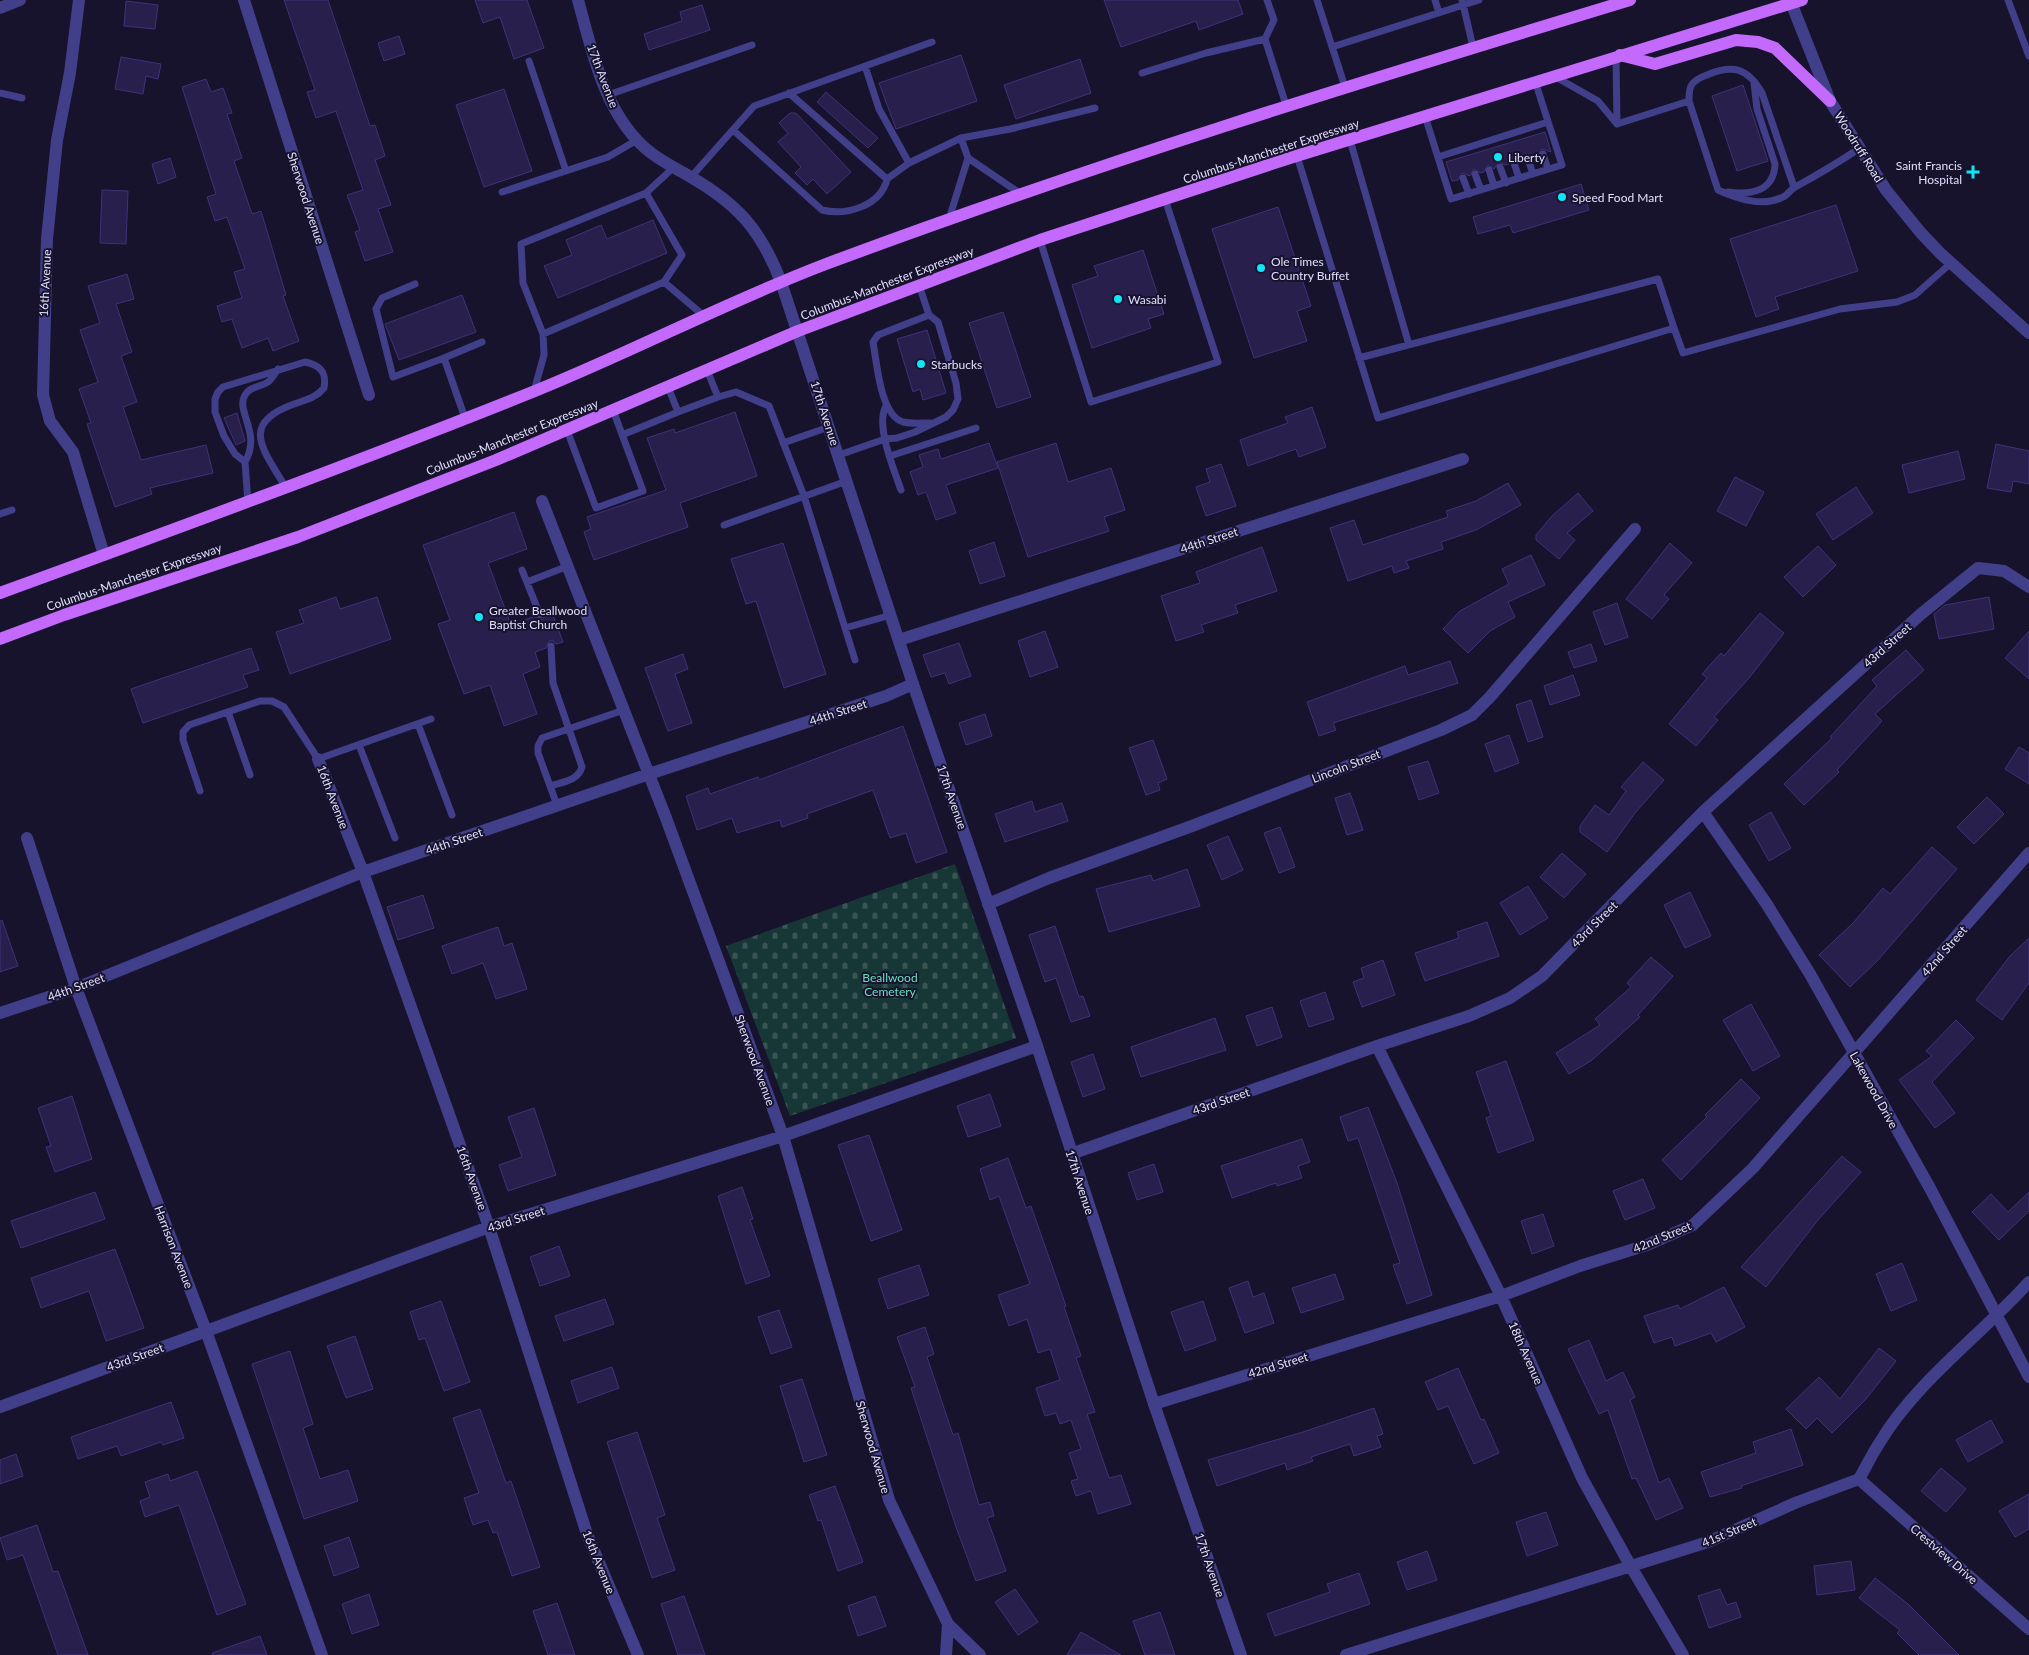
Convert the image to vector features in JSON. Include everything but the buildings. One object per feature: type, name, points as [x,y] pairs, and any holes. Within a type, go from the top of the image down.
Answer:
[{"type":"main road","points":[[0,594],[286,489],[534,392],[781,282],[949,220],[1286,105],[1629,0]]},
{"type":"main road","name":"Columbus-Manchester Expressway","points":[[0,639],[64,615],[298,537],[496,460],[798,331],[1040,240],[1296,156],[1795,1]]},
{"type":"main road","points":[[1618,56],[1655,64],[1736,40],[1758,42],[1775,48],[1830,101]]},
{"type":"street","points":[[0,8],[20,0]]},
{"type":"street","name":"16th Avenue","points":[[79,0],[70,73],[57,140],[49,220],[44,308],[43,395],[50,421],[73,452],[104,555]]},
{"type":"street","name":"Sherwood Avenue","points":[[244,0],[369,395]]},
{"type":"street","name":"17th Avenue","points":[[578,0],[592,51],[608,95],[620,119],[637,140],[658,159],[691,177],[725,200],[750,222],[770,253],[798,331],[899,640],[1037,1046],[1070,1154],[1241,1655]]},
{"type":"street","name":"Woodruff Road","points":[[1795,1],[1830,101],[1886,190],[1921,233],[1951,263],[2029,333]]},
{"type":"street","name":"44th Street","points":[[899,640],[1463,459]]},
{"type":"street","name":"Sherwood Avenue","points":[[542,501],[649,774],[783,1136],[889,1500],[948,1624],[980,1655]]},
{"type":"street","name":"Lincoln Street","points":[[988,904],[1049,878],[1192,826],[1440,730],[1472,715],[1635,529]]},
{"type":"street","name":"43rd Street","points":[[1070,1154],[1377,1046],[1469,1016],[1510,998],[1542,976],[1704,812],[1921,614],[1978,568],[2004,571],[2029,586]]},
{"type":"street","name":"44th Street","points":[[0,1013],[76,988],[363,872],[649,774],[886,696],[914,684]]},
{"type":"street","name":"16th Avenue","points":[[318,760],[363,872],[490,1227],[587,1534],[638,1655]]},
{"type":"street","name":"Lakewood Drive","points":[[1704,812],[1776,919],[1810,974],[1931,1190],[1996,1318],[2029,1377]]},
{"type":"street","name":"Harrison Avenue","points":[[27,838],[76,988],[206,1331],[322,1655]]},
{"type":"street","name":"42nd Street","points":[[1154,1404],[1501,1296],[1580,1266],[1647,1245],[1693,1225],[1753,1168],[2029,853]]},
{"type":"street","name":"43rd Street","points":[[0,1407],[490,1227],[783,1136],[1037,1046]]},
{"type":"street","name":"18th Avenue","points":[[1377,1046],[1501,1296],[1582,1478],[1630,1566],[1683,1655]]},
{"type":"street","points":[[1859,1479],[1880,1441],[1908,1406],[1946,1363],[1996,1318],[2029,1282]]},
{"type":"street","name":"41st Street","points":[[1346,1655],[1708,1542],[1795,1503],[1859,1479]]},
{"type":"street","name":"Crestview Drive","points":[[1859,1479],[2029,1628]]},
{"type":"street","name":"Sherwood Avenue","points":[[946,1655],[948,1624]]},
{"type":"lane","points":[[1267,0],[1274,20],[1265,38],[1286,105]]},
{"type":"lane","points":[[1317,0],[1345,87]]},
{"type":"lane","points":[[1434,0],[1438,13]]},
{"type":"lane","points":[[1332,47],[1438,13],[1463,2],[1479,0]]},
{"type":"lane","points":[[2008,0],[2029,56]]},
{"type":"lane","points":[[1463,2],[1473,47]]},
{"type":"lane","points":[[1142,73],[1206,53],[1265,38]]},
{"type":"lane","points":[[691,177],[754,106],[932,42]]},
{"type":"lane","points":[[608,95],[752,45]]},
{"type":"lane","points":[[1617,124],[1618,56]]},
{"type":"lane","points":[[529,61],[566,171]]},
{"type":"lane","points":[[865,66],[879,109],[909,163]]},
{"type":"lane","points":[[1794,186],[1762,93],[1754,79],[1743,71],[1729,69],[1714,72],[1697,79],[1690,86],[1689,101],[1718,190],[1732,197],[1764,202],[1785,196],[1794,186],[1813,179],[1860,148]]},
{"type":"lane","points":[[1554,76],[1598,101],[1617,124]]},
{"type":"lane","points":[[1718,190],[1746,194],[1754,193],[1764,188],[1775,172],[1775,164],[1757,109],[1754,79]]},
{"type":"lane","points":[[1425,116],[1452,199],[1506,183],[1562,165],[1535,81]]},
{"type":"lane","points":[[0,93],[22,98]]},
{"type":"lane","points":[[789,93],[887,179]]},
{"type":"lane","points":[[1617,124],[1689,101]]},
{"type":"lane","points":[[733,130],[822,210],[834,213],[856,209],[881,194],[887,179],[909,163],[961,138],[1010,129],[1095,108]]},
{"type":"lane","points":[[1438,157],[1456,155],[1481,147],[1492,140],[1548,122]]},
{"type":"lane","points":[[1534,126],[1537,134]]},
{"type":"lane","points":[[1519,131],[1521,139]]},
{"type":"lane","points":[[1506,135],[1508,143]]},
{"type":"lane","points":[[949,220],[968,158],[961,138]]},
{"type":"lane","points":[[502,192],[608,157],[637,140]]},
{"type":"lane","points":[[1350,140],[1409,345]]},
{"type":"lane","points":[[1492,140],[1494,148]]},
{"type":"lane","points":[[1543,154],[1548,169]]},
{"type":"lane","points":[[1296,156],[1378,418],[1674,328]]},
{"type":"lane","points":[[968,158],[1021,194]]},
{"type":"lane","points":[[1528,158],[1533,174]]},
{"type":"lane","points":[[1514,163],[1519,178]]},
{"type":"lane","points":[[1500,167],[1506,183]]},
{"type":"lane","points":[[534,392],[544,355],[543,334],[523,283],[521,244],[646,193],[674,168]]},
{"type":"lane","points":[[1489,170],[1494,186]]},
{"type":"lane","points":[[1475,174],[1481,190]]},
{"type":"lane","points":[[1463,178],[1468,194]]},
{"type":"lane","points":[[543,334],[664,282],[682,255],[646,193]]},
{"type":"lane","points":[[1040,240],[1091,402],[1218,362],[1166,199]]},
{"type":"lane","points":[[1359,358],[1658,279],[1683,353],[1840,309],[1897,302],[1915,295],[1951,263]]},
{"type":"lane","points":[[664,282],[704,316]]},
{"type":"lane","points":[[415,284],[382,298],[376,309],[394,378],[482,342]]},
{"type":"lane","points":[[838,455],[885,439],[897,438],[915,432],[930,423],[946,417],[953,410],[958,399],[956,383],[938,322],[929,315],[919,285]]},
{"type":"lane","points":[[929,315],[878,335],[873,342],[886,406],[894,417],[903,422],[930,423]]},
{"type":"lane","points":[[444,358],[465,418]]},
{"type":"lane","points":[[245,462],[229,447],[216,412],[215,399],[223,387],[304,362],[315,364],[325,374],[324,388],[318,395],[275,411],[260,426],[262,448],[286,489]]},
{"type":"lane","points":[[248,503],[245,462],[252,451],[252,442],[242,402],[245,394],[251,388],[268,382],[278,369]]},
{"type":"lane","points":[[707,370],[718,397]]},
{"type":"lane","points":[[668,387],[678,412]]},
{"type":"lane","points":[[622,435],[678,412],[736,392],[769,406],[804,496],[855,660]]},
{"type":"lane","points":[[886,406],[881,415],[885,439],[901,490]]},
{"type":"lane","points":[[567,430],[596,508],[643,491],[614,410]]},
{"type":"lane","points":[[783,443],[829,427]]},
{"type":"lane","points":[[890,456],[976,428]]},
{"type":"lane","points":[[724,525],[847,482]]},
{"type":"lane","points":[[0,514],[12,510]]},
{"type":"lane","points":[[527,582],[568,566]]},
{"type":"lane","points":[[522,570],[540,615]]},
{"type":"lane","points":[[845,628],[891,615]]},
{"type":"lane","points":[[550,786],[574,778],[580,773],[582,768],[553,683],[551,646]]},
{"type":"lane","points":[[200,791],[182,732],[189,725],[260,701],[272,701],[284,707],[318,760],[430,720]]},
{"type":"lane","points":[[557,805],[538,753],[538,746],[542,738],[624,710]]},
{"type":"lane","points":[[228,712],[250,775]]},
{"type":"lane","points":[[418,724],[452,815]]},
{"type":"lane","points":[[359,745],[395,838]]},
{"type":"green space","name":"Beallwood Cemetery","points":[[955,864],[1016,1038],[790,1116],[726,946]]},
{"type":"place","name":"Liberty","points":[[1498,157]]},
{"type":"place","name":"Saint Francis Hospital","points":[[1973,172]]},
{"type":"place","name":"Speed Food Mart","points":[[1562,197]]},
{"type":"place","name":"Ole Times Country Buffet","points":[[1261,268]]},
{"type":"place","name":"Wasabi","points":[[1118,299]]},
{"type":"place","name":"Starbucks","points":[[921,364]]},
{"type":"place","name":"Greater Beallwood Baptist Church","points":[[479,617]]}]
